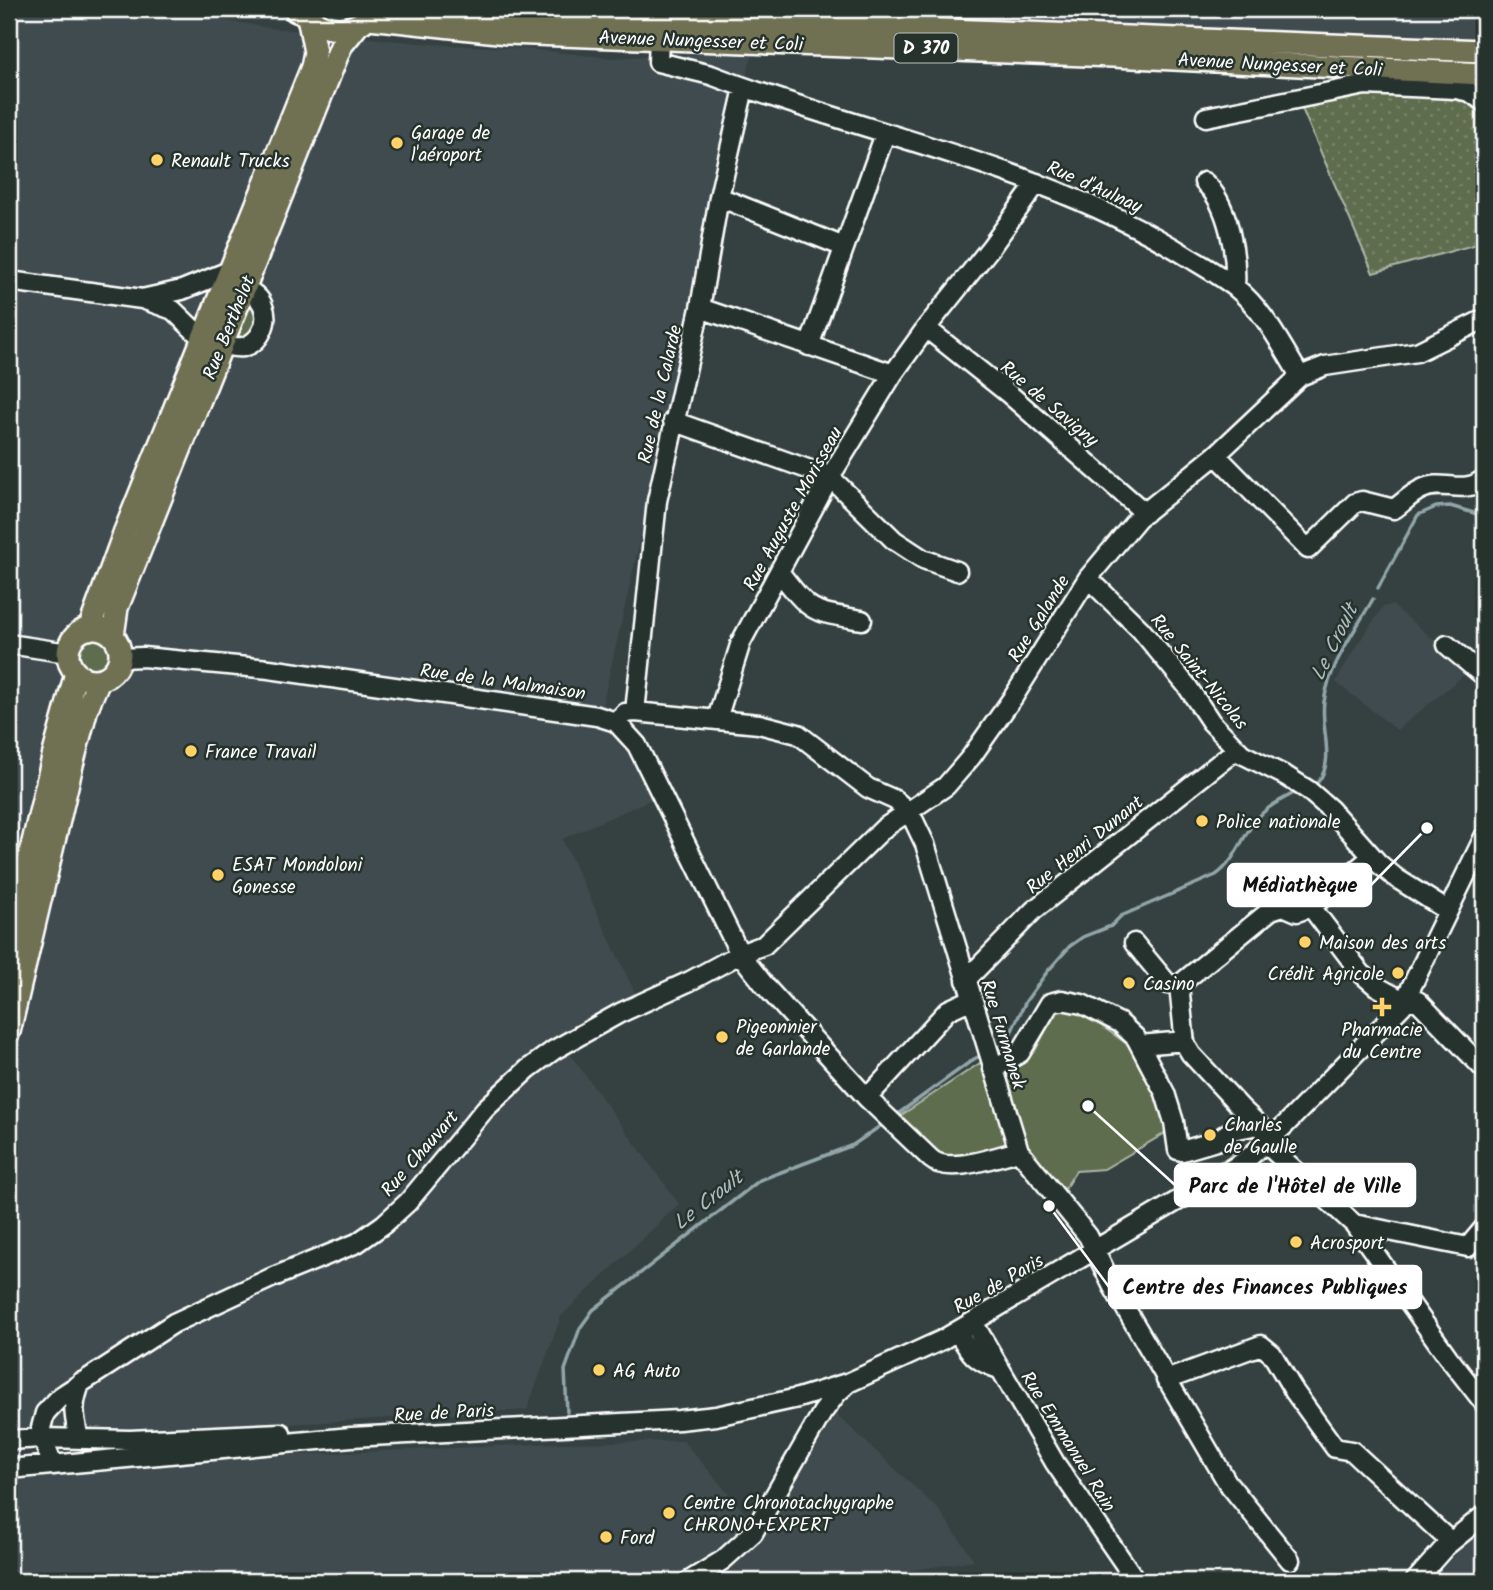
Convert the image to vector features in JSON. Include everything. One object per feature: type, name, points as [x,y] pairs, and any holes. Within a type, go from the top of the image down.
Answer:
[{"type":"main road","name":"Avenue Nungesser et Coli","points":[[457,9],[843,27],[1484,74]]},
{"type":"main road","name":"Avenue Nungesser et Coli","points":[[302,11],[319,25],[332,29],[345,29],[368,17],[495,32],[659,39],[1035,42],[1484,51]]},
{"type":"main road","name":"Rue Berthelot","points":[[113,636],[117,608],[211,342],[313,67],[315,52],[302,11]]},
{"type":"main road","name":"Rue Berthelot","points":[[236,279],[341,46],[368,17]]},
{"type":"main road","name":"Rue Berthelot","points":[[89,629],[125,531],[211,342]]},
{"type":"main road","points":[[89,629],[102,629],[113,636],[120,648],[121,658],[112,674],[99,680],[85,679],[76,673],[68,653],[72,640],[77,635],[89,629]]},
{"type":"main road","points":[[9,944],[54,753],[76,673]]},
{"type":"main road","points":[[9,1032],[72,765],[87,708],[99,680]]},
{"type":"street","name":"Rue d'Aulnay","points":[[659,39],[658,62],[711,75],[1037,183],[1136,226],[1235,287],[1260,312],[1300,376]]},
{"type":"street","points":[[1206,117],[1365,85],[1456,89],[1470,92],[1484,102]]},
{"type":"street","name":"Rue de la Calarde","points":[[635,712],[657,501],[700,309],[719,197],[744,88]]},
{"type":"street","points":[[809,346],[885,134]]},
{"type":"street","points":[[1204,182],[1217,198],[1232,241],[1236,268],[1235,287]]},
{"type":"street","name":"Rue Auguste Morisseau","points":[[716,719],[741,642],[831,477],[893,374],[1037,183]]},
{"type":"street","points":[[719,197],[844,247]]},
{"type":"street","points":[[9,281],[142,299],[173,310],[211,342],[236,347],[248,345],[265,326],[263,305],[236,279],[142,299]]},
{"type":"street","points":[[700,309],[893,374]]},
{"type":"street","points":[[1300,376],[1325,366],[1417,352],[1484,319]]},
{"type":"street","name":"Rue de Savigny","points":[[926,328],[1009,394],[1145,513]]},
{"type":"street","name":"Rue Galande","points":[[866,845],[884,828],[946,786],[971,757],[1043,652],[1088,578],[1145,513],[1216,455],[1300,376]]},
{"type":"street","points":[[673,421],[831,477],[894,540],[923,559],[957,571]]},
{"type":"street","points":[[1216,455],[1308,549],[1355,503],[1362,501],[1394,509],[1421,489],[1436,485],[1474,486],[1482,480]]},
{"type":"street","points":[[780,573],[806,605],[817,612],[862,620]]},
{"type":"street","name":"Rue Saint-Nicolas","points":[[1088,578],[1141,630],[1187,686],[1211,722],[1242,754],[1308,790],[1330,810],[1372,858],[1396,878],[1448,911]]},
{"type":"street","points":[[9,644],[68,653]]},
{"type":"street","points":[[1447,645],[1484,676]]},
{"type":"street","name":"Rue de la Malmaison","points":[[121,658],[144,657],[269,669],[597,716],[616,722]]},
{"type":"street","points":[[907,812],[895,800],[867,788],[797,734],[759,724],[635,712],[625,713],[616,722],[637,745],[740,954],[766,987],[867,1098],[941,1166],[959,1166],[1019,1151]]},
{"type":"street","name":"Rue Henri Dunant","points":[[966,980],[1034,910],[1237,749]]},
{"type":"street","name":"Rue Furmanek","points":[[907,812],[925,844],[1019,1151],[1088,1236],[1166,1380],[1227,1482],[1290,1560]]},
{"type":"street","name":"Rue de Paris","points":[[9,1469],[351,1437],[679,1420],[716,1416],[800,1398],[850,1382],[957,1331],[1245,1161],[1257,1132],[1351,1060],[1402,1006],[1484,838]]},
{"type":"street","name":"Rue Chauvart","points":[[42,1438],[41,1428],[45,1413],[61,1396],[173,1323],[356,1243],[384,1224],[408,1202],[485,1109],[528,1069],[554,1050],[609,1019],[740,954],[764,945],[866,845]]},
{"type":"street","points":[[1134,943],[1168,985],[1179,985],[1271,910],[1283,906],[1297,912],[1311,907],[1372,858]]},
{"type":"street","points":[[1311,907],[1369,979],[1398,998],[1418,1001],[1484,1069]]},
{"type":"street","points":[[1179,985],[1185,1041],[1191,1054],[1257,1132],[1354,1224],[1484,1403]]},
{"type":"street","points":[[867,1098],[948,1010],[972,999]]},
{"type":"street","points":[[993,1069],[1020,1053],[1046,1007],[1055,1000],[1082,1004],[1130,1025],[1165,1093],[1178,1150],[1216,1141],[1229,1131],[1257,1132]]},
{"type":"street","points":[[1140,1045],[1185,1041]]},
{"type":"street","points":[[1354,1224],[1468,1247],[1484,1228]]},
{"type":"street","name":"Rue Emmanuel Rain","points":[[973,1322],[1055,1463],[1132,1575],[1133,1581]]},
{"type":"street","points":[[957,1331],[979,1363],[999,1369]]},
{"type":"street","points":[[1166,1380],[1261,1345],[1272,1354],[1294,1391],[1335,1448],[1352,1451],[1451,1542]]},
{"type":"street","points":[[42,1438],[53,1465],[79,1439],[72,1413],[81,1382]]},
{"type":"street","points":[[689,1581],[723,1560],[754,1533],[822,1413],[837,1393],[850,1382]]},
{"type":"street","points":[[800,1398],[818,1405],[822,1413]]},
{"type":"street","name":"Rue de Paris","points":[[9,1440],[130,1440],[278,1433],[351,1437]]},
{"type":"street","points":[[1415,1581],[1451,1542],[1484,1515]]},
{"type":"shaded area","points":[[9,9],[156,9],[270,28],[611,58],[704,54],[706,32],[698,9],[1484,9],[1484,94],[1473,85],[1473,62],[761,35],[749,65],[603,702],[654,798],[562,839],[636,995],[556,1035],[679,1204],[561,1316],[527,1410],[169,1431],[9,1431]]},
{"type":"shaded area","points":[[1392,605],[1470,670],[1397,730],[1336,682],[1383,607]]},
{"type":"shaded area","points":[[836,1414],[939,1510],[974,1560],[847,1581],[9,1581],[9,1479],[204,1459],[563,1443],[683,1441],[764,1535]]},
{"type":"shaded area","points":[[1484,1525],[1484,1581],[1430,1581],[1439,1572]]},
{"type":"green space","points":[[1379,91],[1465,101],[1484,117],[1484,242],[1373,273],[1300,104]]},
{"type":"green space","points":[[249,301],[253,303],[260,318],[248,339],[233,339]]},
{"type":"green space","points":[[95,639],[106,644],[111,655],[106,666],[95,671],[84,666],[79,655],[84,644]]},
{"type":"green space","points":[[1056,1010],[1080,1011],[1130,1046],[1154,1083],[1172,1129],[1104,1169],[1076,1171],[1060,1196],[1021,1139],[1006,1070],[1035,1051]]},
{"type":"green space","points":[[983,1061],[1009,1139],[999,1150],[955,1159],[940,1159],[897,1118]]},
{"type":"green space","points":[[1244,1150],[1181,1189],[1178,1184],[1182,1179],[1228,1158],[1235,1151]]},
{"type":"waterway","name":"Le Croult","points":[[1378,588],[1418,515],[1436,507],[1450,506],[1484,516]]},
{"type":"waterway","name":"Le Croult","points":[[1318,782],[1326,764],[1327,754],[1323,712],[1327,688],[1344,649],[1373,599]]},
{"type":"waterway","name":"Le Croult","points":[[996,1051],[1005,1045],[1026,1001],[1070,946],[1083,937],[1111,926],[1121,916],[1216,875],[1229,863],[1260,815],[1275,803],[1298,791]]},
{"type":"waterway","name":"Le Croult","points":[[895,1116],[982,1055]]},
{"type":"waterway","name":"Le Croult","points":[[567,1412],[565,1370],[580,1328],[593,1310],[760,1180],[853,1145],[886,1122]]},
{"type":"place","name":"Garage de l'aéroport","points":[[397,143]]},
{"type":"place","name":"Renault Trucks","points":[[157,160]]},
{"type":"place","name":"France Travail","points":[[191,751]]},
{"type":"place","name":"Police nationale","points":[[1202,821]]},
{"type":"place","name":"Médiathèque","points":[[1427,828]]},
{"type":"place","name":"ESAT Mondoloni Gonesse","points":[[218,875]]},
{"type":"place","name":"Maison des arts","points":[[1305,942]]},
{"type":"place","name":"Crédit Agricole","points":[[1398,973]]},
{"type":"place","name":"Casino","points":[[1129,983]]},
{"type":"place","name":"Pharmacie du Centre","points":[[1382,1007]]},
{"type":"place","name":"Pigeonnier de Garlande","points":[[722,1037]]},
{"type":"place","name":"Parc de l'Hôtel de Ville","points":[[1088,1106]]},
{"type":"place","name":"Charles de Gaulle","points":[[1210,1135]]},
{"type":"place","name":"Centre des Finances Publiques","points":[[1049,1206]]},
{"type":"place","name":"Acrosport","points":[[1296,1242]]},
{"type":"place","name":"AG Auto","points":[[599,1370]]},
{"type":"place","name":"Centre Chronotachygraphe CHRONO+EXPERT","points":[[669,1513]]},
{"type":"place","name":"Ford","points":[[606,1537]]}]
